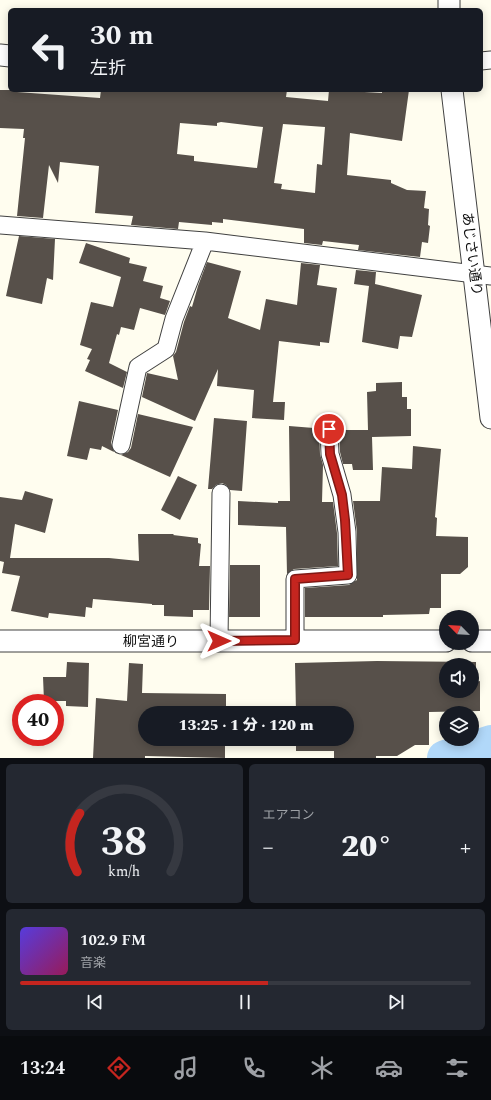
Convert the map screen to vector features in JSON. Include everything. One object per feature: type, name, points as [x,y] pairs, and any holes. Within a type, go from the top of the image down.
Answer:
[{"type":"street","name":"あじさい通り","points":[[452,92],[483,274],[491,418]]},
{"type":"street","points":[[0,225],[205,241],[483,274]]},
{"type":"street","points":[[121,445],[138,367],[166,349],[174,319],[205,241]]},
{"type":"street","points":[[295,640],[295,579],[348,575],[347,532],[342,495],[330,454],[329,429]]},
{"type":"street","points":[[219,641],[221,493]]},
{"type":"street","name":"柳宮通り","points":[[0,641],[439,640]]},
{"type":"street","points":[[479,640],[491,640]]},
{"type":"building","points":[[0,90],[8,90],[8,92],[100,98],[101,92],[287,92],[286,97],[328,101],[329,92],[409,92],[402,141],[350,133],[347,175],[391,180],[391,183],[407,190],[426,191],[424,208],[429,209],[428,225],[430,226],[428,243],[422,242],[420,257],[358,250],[359,245],[323,241],[322,245],[304,243],[304,229],[223,219],[223,223],[212,222],[212,225],[179,222],[178,229],[131,225],[133,216],[95,213],[99,166],[60,162],[58,183],[49,165],[43,218],[17,216],[25,138],[23,138],[24,129],[0,128]],"holes":[[[221,122],[263,127],[257,168],[194,161],[194,156],[177,154],[180,123],[217,126],[217,123]],[[283,124],[325,127],[322,165],[317,164],[315,193],[281,189],[282,184],[274,183]]]},
{"type":"building","points":[[19,236],[55,239],[53,280],[47,278],[42,304],[6,296]]},
{"type":"building","points":[[86,243],[130,258],[129,263],[147,267],[143,281],[163,286],[160,298],[170,301],[165,315],[140,308],[134,330],[121,327],[119,335],[117,334],[109,363],[127,372],[123,388],[85,371],[90,360],[87,359],[92,349],[80,345],[91,302],[113,307],[121,277],[79,263]]},
{"type":"building","points":[[207,262],[241,271],[228,318],[260,330],[266,299],[297,305],[301,263],[320,265],[317,285],[337,288],[329,343],[320,342],[320,346],[279,341],[273,402],[285,402],[284,420],[252,418],[254,390],[217,386],[218,369],[195,421],[142,397],[147,373],[178,380],[173,356],[176,352],[184,322],[190,306],[192,307]]},
{"type":"building","points":[[356,270],[376,272],[375,284],[422,295],[412,337],[400,336],[398,349],[362,342],[369,286],[354,284]]},
{"type":"building","points":[[402,382],[402,397],[407,397],[407,409],[411,409],[411,436],[372,437],[373,470],[353,470],[352,464],[343,464],[340,452],[339,430],[368,430],[367,392],[376,391],[376,383]]},
{"type":"building","points":[[79,401],[118,410],[111,443],[114,452],[102,446],[101,450],[90,448],[87,460],[67,456]]},
{"type":"building","points":[[138,414],[193,427],[170,477],[121,455],[128,452],[131,448]]},
{"type":"building","points":[[214,418],[247,421],[242,491],[230,490],[222,483],[216,485],[212,489],[208,489]]},
{"type":"building","points":[[289,426],[314,428],[314,430],[319,430],[320,454],[323,465],[322,502],[333,502],[337,533],[338,566],[294,569],[287,574],[286,527],[238,525],[238,501],[278,503],[278,501],[290,501]]},
{"type":"building","points":[[413,446],[441,449],[435,517],[437,518],[436,536],[468,537],[468,567],[460,574],[441,574],[441,608],[430,608],[429,614],[383,615],[383,617],[305,617],[305,588],[349,585],[357,580],[357,532],[353,501],[380,501],[382,467],[412,469]]},
{"type":"building","points":[[178,476],[197,485],[180,520],[161,510]]},
{"type":"building","points":[[25,491],[53,499],[45,533],[15,524],[10,558],[109,558],[139,561],[138,534],[174,534],[173,535],[198,538],[198,543],[201,544],[199,566],[210,566],[209,610],[193,610],[193,617],[164,616],[164,605],[93,599],[92,608],[86,607],[85,617],[49,613],[48,618],[11,611],[20,576],[2,573],[4,562],[0,561],[0,497],[22,500]]},
{"type":"building","points":[[230,565],[260,565],[260,617],[229,617]]},
{"type":"building","points":[[377,661],[439,662],[439,698],[479,698],[480,681],[480,711],[479,706],[439,706],[439,712],[429,712],[429,745],[415,745],[397,756],[376,756],[376,758],[334,758],[334,751],[296,751],[296,746],[354,746],[354,706],[296,706],[295,663]]},
{"type":"building","points":[[67,662],[89,663],[88,707],[66,706],[64,694],[44,694],[43,677],[66,677]]},
{"type":"building","points":[[129,663],[143,664],[142,693],[226,694],[226,706],[138,706],[138,746],[225,746],[225,758],[145,756],[145,758],[93,758],[96,698],[127,701]]},
{"type":"waterway","points":[[445,758],[491,743]]},
{"type":"route","points":[[219,641],[295,640],[295,579],[348,575],[347,532],[342,495],[330,454],[329,429]]}]
